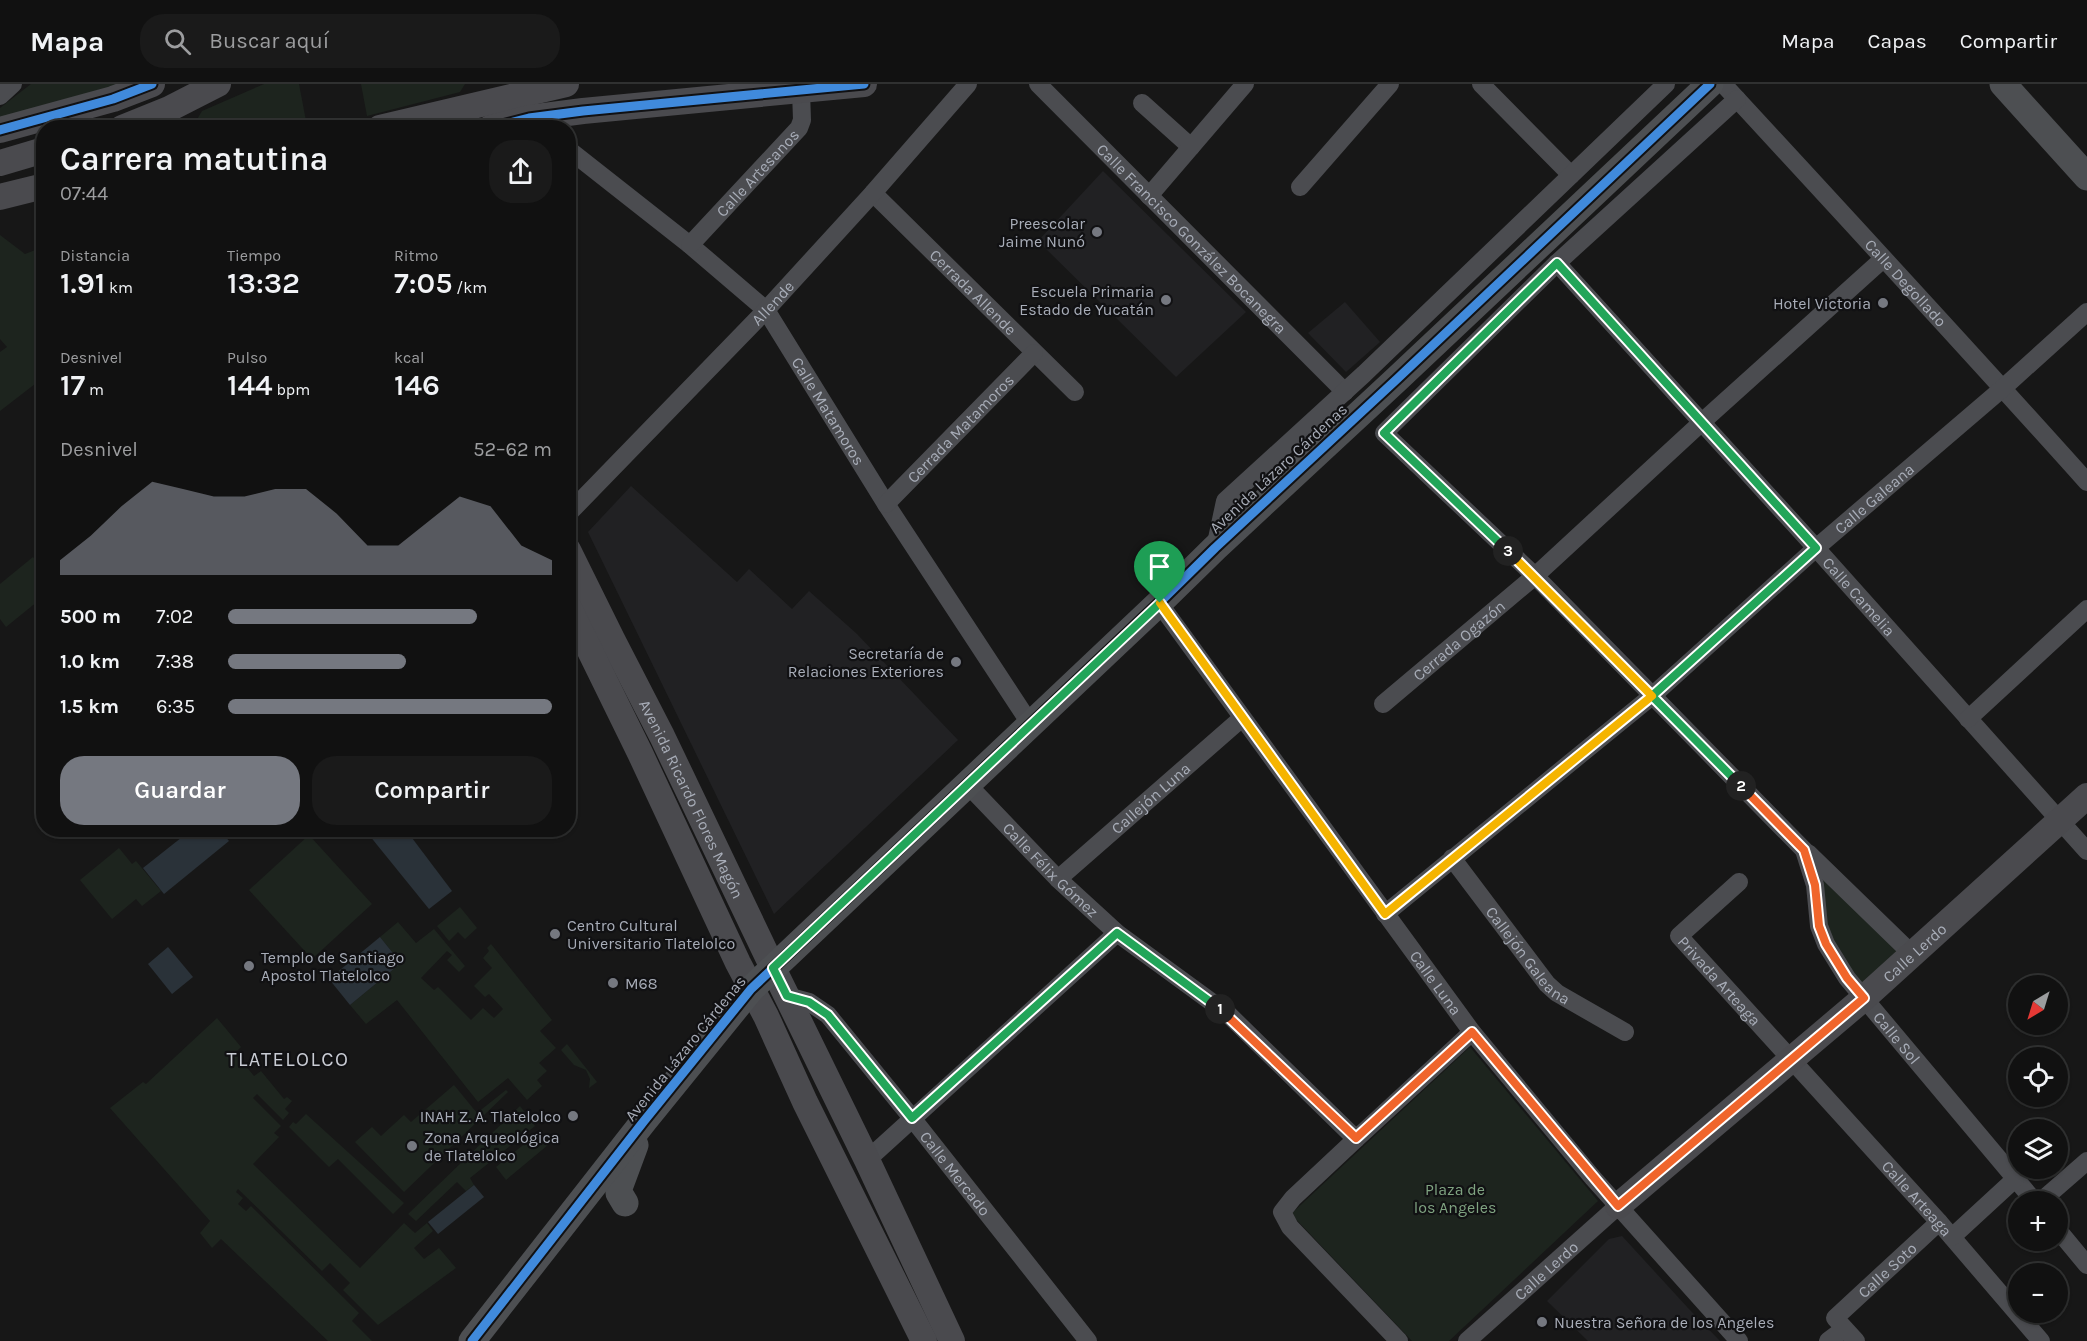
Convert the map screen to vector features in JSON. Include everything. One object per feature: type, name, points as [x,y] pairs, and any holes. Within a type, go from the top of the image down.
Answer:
[{"type":"main road","points":[[36,120],[113,99],[152,84]]},
{"type":"main road","points":[[140,120],[218,84]]},
{"type":"main road","points":[[415,120],[428,117],[489,92],[566,84]]},
{"type":"main road","points":[[560,120],[864,84]]},
{"type":"main road","name":"Avenida Lázaro Cárdenas","points":[[472,1341],[644,1121],[751,989],[1160,603],[1215,548],[1710,84]]},
{"type":"main road","points":[[2003,84],[2087,177]]},
{"type":"main road","points":[[485,120],[489,92]]},
{"type":"main road","points":[[0,130],[36,120]]},
{"type":"main road","points":[[0,163],[36,152]]},
{"type":"main road","points":[[0,196],[36,188]]},
{"type":"main road","name":"Avenida Ricardo Flores Magón","points":[[576,566],[662,736],[952,1341]]},
{"type":"main road","name":"Avenida Ricardo Flores Magón","points":[[576,622],[751,989],[924,1341]]},
{"type":"main road","name":"Calle Lerdo","points":[[1618,1206],[1864,998],[2087,796]]},
{"type":"main road","points":[[625,1203],[619,1193],[619,1188],[644,1121]]},
{"type":"street","points":[[0,96],[12,84]]},
{"type":"street","name":"Allende","points":[[576,506],[766,310],[873,193],[968,84]]},
{"type":"street","name":"Calle Francisco González Bocanegra","points":[[1038,84],[1345,392]]},
{"type":"street","points":[[1149,196],[1245,84]]},
{"type":"street","points":[[1300,187],[1390,84]]},
{"type":"street","points":[[1481,84],[1571,175]]},
{"type":"street","name":"Avenida Lázaro Cárdenas","points":[[1215,548],[1226,501],[1345,392],[1666,84]]},
{"type":"street","name":"Calle Degollado","points":[[1723,84],[2087,482]]},
{"type":"street","name":"Calle Artesanos","points":[[690,245],[800,128],[801,91]]},
{"type":"street","points":[[1557,263],[1737,99]]},
{"type":"street","points":[[1143,103],[1191,147]]},
{"type":"street","name":"Calle Matamoros","points":[[576,155],[690,245],[766,310],[886,504],[1031,724]]},
{"type":"street","name":"Cerrada Allende","points":[[873,193],[1075,392]]},
{"type":"street","name":"Cerrada Ogazón","points":[[1383,704],[1535,576],[1883,259]]},
{"type":"street","name":"Calle Camelia","points":[[1557,263],[2087,851]]},
{"type":"street","name":"Calle Sol","points":[[1557,263],[1384,433],[1535,576],[1804,850],[1912,954]]},
{"type":"street","name":"Calle Galeana","points":[[1385,914],[1652,696],[1816,548],[2003,388],[2087,312]]},
{"type":"street","name":"Cerrada Matamoros","points":[[886,504],[1034,353]]},
{"type":"street","name":"Calle Luna","points":[[1160,603],[1472,1032],[1618,1206],[1739,1341]]},
{"type":"street","points":[[1968,719],[2087,609]]},
{"type":"street","name":"Callejón Luna","points":[[1058,879],[1242,718]]},
{"type":"street","name":"Calle Félix Gómez","points":[[967,784],[1058,879],[1117,933],[1228,1014],[1356,1138]]},
{"type":"street","name":"Calle Sol","points":[[1804,850],[1815,885],[1819,926],[1826,944],[1847,978],[2008,1171]]},
{"type":"street","name":"Callejón Galeana","points":[[1452,858],[1547,984],[1557,993],[1625,1032]]},
{"type":"street","name":"Privada Arteaga","points":[[1739,882],[1678,936],[1791,1059]]},
{"type":"street","points":[[867,1160],[1117,933]]},
{"type":"street","name":"Calle Mercado","points":[[787,996],[809,1002],[828,1015],[1088,1341]]},
{"type":"street","points":[[1399,1341],[1290,1227],[1282,1212],[1293,1198],[1356,1138],[1472,1032]]},
{"type":"street","name":"Calle Arteaga","points":[[1791,1059],[1939,1222],[2041,1341]]},
{"type":"street","points":[[2053,1191],[2087,1161]]},
{"type":"street","points":[[1952,1238],[2015,1179]]},
{"type":"street","name":"Calle Sol","points":[[2015,1179],[2025,1191]]},
{"type":"street","name":"Calle Lerdo","points":[[1467,1341],[1618,1206]]},
{"type":"street","name":"Calle Soto","points":[[1828,1341],[1845,1329],[1939,1222]]},
{"type":"street","points":[[2068,1242],[2087,1265]]},
{"type":"shaded area","name":"Escuela Primaria Estado de Yucatán","points":[[1103,171],[1246,312],[1176,377],[1038,241]]},
{"type":"shaded area","points":[[1345,302],[1380,342],[1346,372],[1308,333]]},
{"type":"shaded area","points":[[631,486],[737,582],[749,569],[792,609],[809,591],[857,634],[958,740],[774,914],[588,532]]},
{"type":"shaded area","points":[[182,837],[226,837],[229,841],[164,894],[143,868]]},
{"type":"shaded area","points":[[371,837],[411,837],[452,891],[429,909]]},
{"type":"shaded area","points":[[380,937],[401,963],[350,1005],[329,979]]},
{"type":"shaded area","points":[[168,947],[193,977],[172,994],[148,964]]},
{"type":"shaded area","points":[[474,1185],[484,1197],[438,1234],[428,1222]]},
{"type":"shaded area","points":[[1622,1236],[1720,1341],[1588,1341],[1547,1301],[1609,1239]]},
{"type":"green space","points":[[31,84],[120,84],[0,118],[0,108]]},
{"type":"green space","points":[[264,84],[299,84],[306,120],[197,120],[202,111]]},
{"type":"green space","points":[[361,84],[465,84],[460,92],[367,116]]},
{"type":"green space","points":[[0,235],[25,254],[36,250],[36,383],[0,411],[0,352],[7,347],[0,339]]},
{"type":"green space","points":[[33,557],[36,561],[36,603],[6,627],[0,619],[0,584]]},
{"type":"green space","points":[[307,837],[311,837],[372,904],[312,959],[249,890]]},
{"type":"green space","points":[[119,848],[132,864],[136,861],[161,891],[142,906],[136,899],[112,919],[80,880]]},
{"type":"green space","points":[[1824,873],[1902,952],[1859,988],[1829,944],[1819,890]]},
{"type":"green space","points":[[460,907],[477,928],[465,939],[458,932],[449,941],[437,926]]},
{"type":"green space","points":[[398,922],[416,943],[434,929],[465,966],[459,972],[447,960],[452,955],[447,951],[421,978],[434,990],[438,987],[471,1020],[483,1008],[494,1018],[503,1009],[489,994],[485,997],[474,986],[492,968],[483,958],[491,944],[552,1020],[540,1031],[556,1048],[539,1063],[547,1071],[537,1080],[542,1086],[527,1100],[508,1078],[478,1102],[397,1000],[366,1024],[350,1005],[401,963],[380,937]]},
{"type":"green space","points":[[217,1018],[241,1047],[235,1053],[254,1076],[261,1071],[284,1099],[287,1097],[292,1101],[285,1109],[289,1113],[283,1120],[257,1094],[253,1098],[281,1126],[274,1133],[279,1137],[253,1164],[360,1268],[404,1223],[415,1233],[427,1223],[433,1231],[414,1248],[424,1259],[439,1248],[456,1268],[378,1325],[343,1290],[350,1283],[330,1263],[322,1271],[238,1189],[236,1192],[243,1198],[238,1204],[246,1211],[251,1206],[359,1313],[352,1321],[372,1341],[328,1341],[221,1239],[212,1248],[200,1233],[210,1221],[110,1108],[143,1082],[146,1084]]},
{"type":"green space","points":[[567,1044],[597,1082],[589,1088],[590,1079],[586,1070],[574,1065],[561,1050]]},
{"type":"green space","name":"Plaza de los Angeles","points":[[1470,1047],[1598,1201],[1449,1341],[1412,1341],[1291,1214]]},
{"type":"green space","points":[[454,1085],[477,1113],[506,1090],[508,1092],[404,1192],[355,1142],[372,1127],[381,1136],[404,1115],[411,1122]]},
{"type":"green space","points":[[520,1106],[535,1126],[470,1178],[474,1185],[466,1191],[457,1182],[416,1221],[408,1214]]},
{"type":"green space","points":[[306,1114],[404,1203],[393,1214],[338,1159],[329,1167],[289,1127],[293,1122],[296,1124]]},
{"type":"green space","points":[[538,1133],[548,1145],[506,1180],[496,1167]]},
{"type":"cycle path","points":[[36,120],[113,99],[152,84]]},
{"type":"cycle path","points":[[521,120],[583,111],[864,84]]},
{"type":"cycle path","points":[[472,1341],[644,1121],[751,989],[1215,548],[1710,84]]},
{"type":"cycle path","points":[[0,130],[36,120]]},
{"type":"place","name":"Preescolar Jaime Nunó","points":[[1097,232]]},
{"type":"place","name":"Escuela Primaria Estado de Yucatán","points":[[1166,300]]},
{"type":"place","name":"Hotel Victoria","points":[[1883,303]]},
{"type":"place","name":"Secretaría de Relaciones Exteriores","points":[[956,662]]},
{"type":"place","name":"Centro Cultural Universitario Tlatelolco","points":[[555,934]]},
{"type":"place","name":"Templo de Santiago Apostol Tlatelolco","points":[[249,966]]},
{"type":"place","name":"M68","points":[[613,983]]},
{"type":"place","name":"INAH Z. A. Tlatelolco","points":[[573,1116]]},
{"type":"place","name":"Zona Arqueológica de Tlatelolco","points":[[412,1146]]},
{"type":"place","name":"Nuestra Señora de los Angeles","points":[[1542,1322]]},
{"type":"district","name":"TLATELOLCO","points":[[288,1059]]},
{"type":"route","points":[[1160,603],[773,968],[787,996],[809,1002],[828,1015],[912,1118],[1117,933],[1228,1014],[1356,1138],[1472,1032],[1618,1206],[1864,998],[1847,978],[1826,944],[1819,926],[1818,899],[1811,867],[1804,850],[1652,696],[1816,548],[1557,263],[1384,433],[1535,576],[1652,696],[1385,914],[1160,603]]}]
